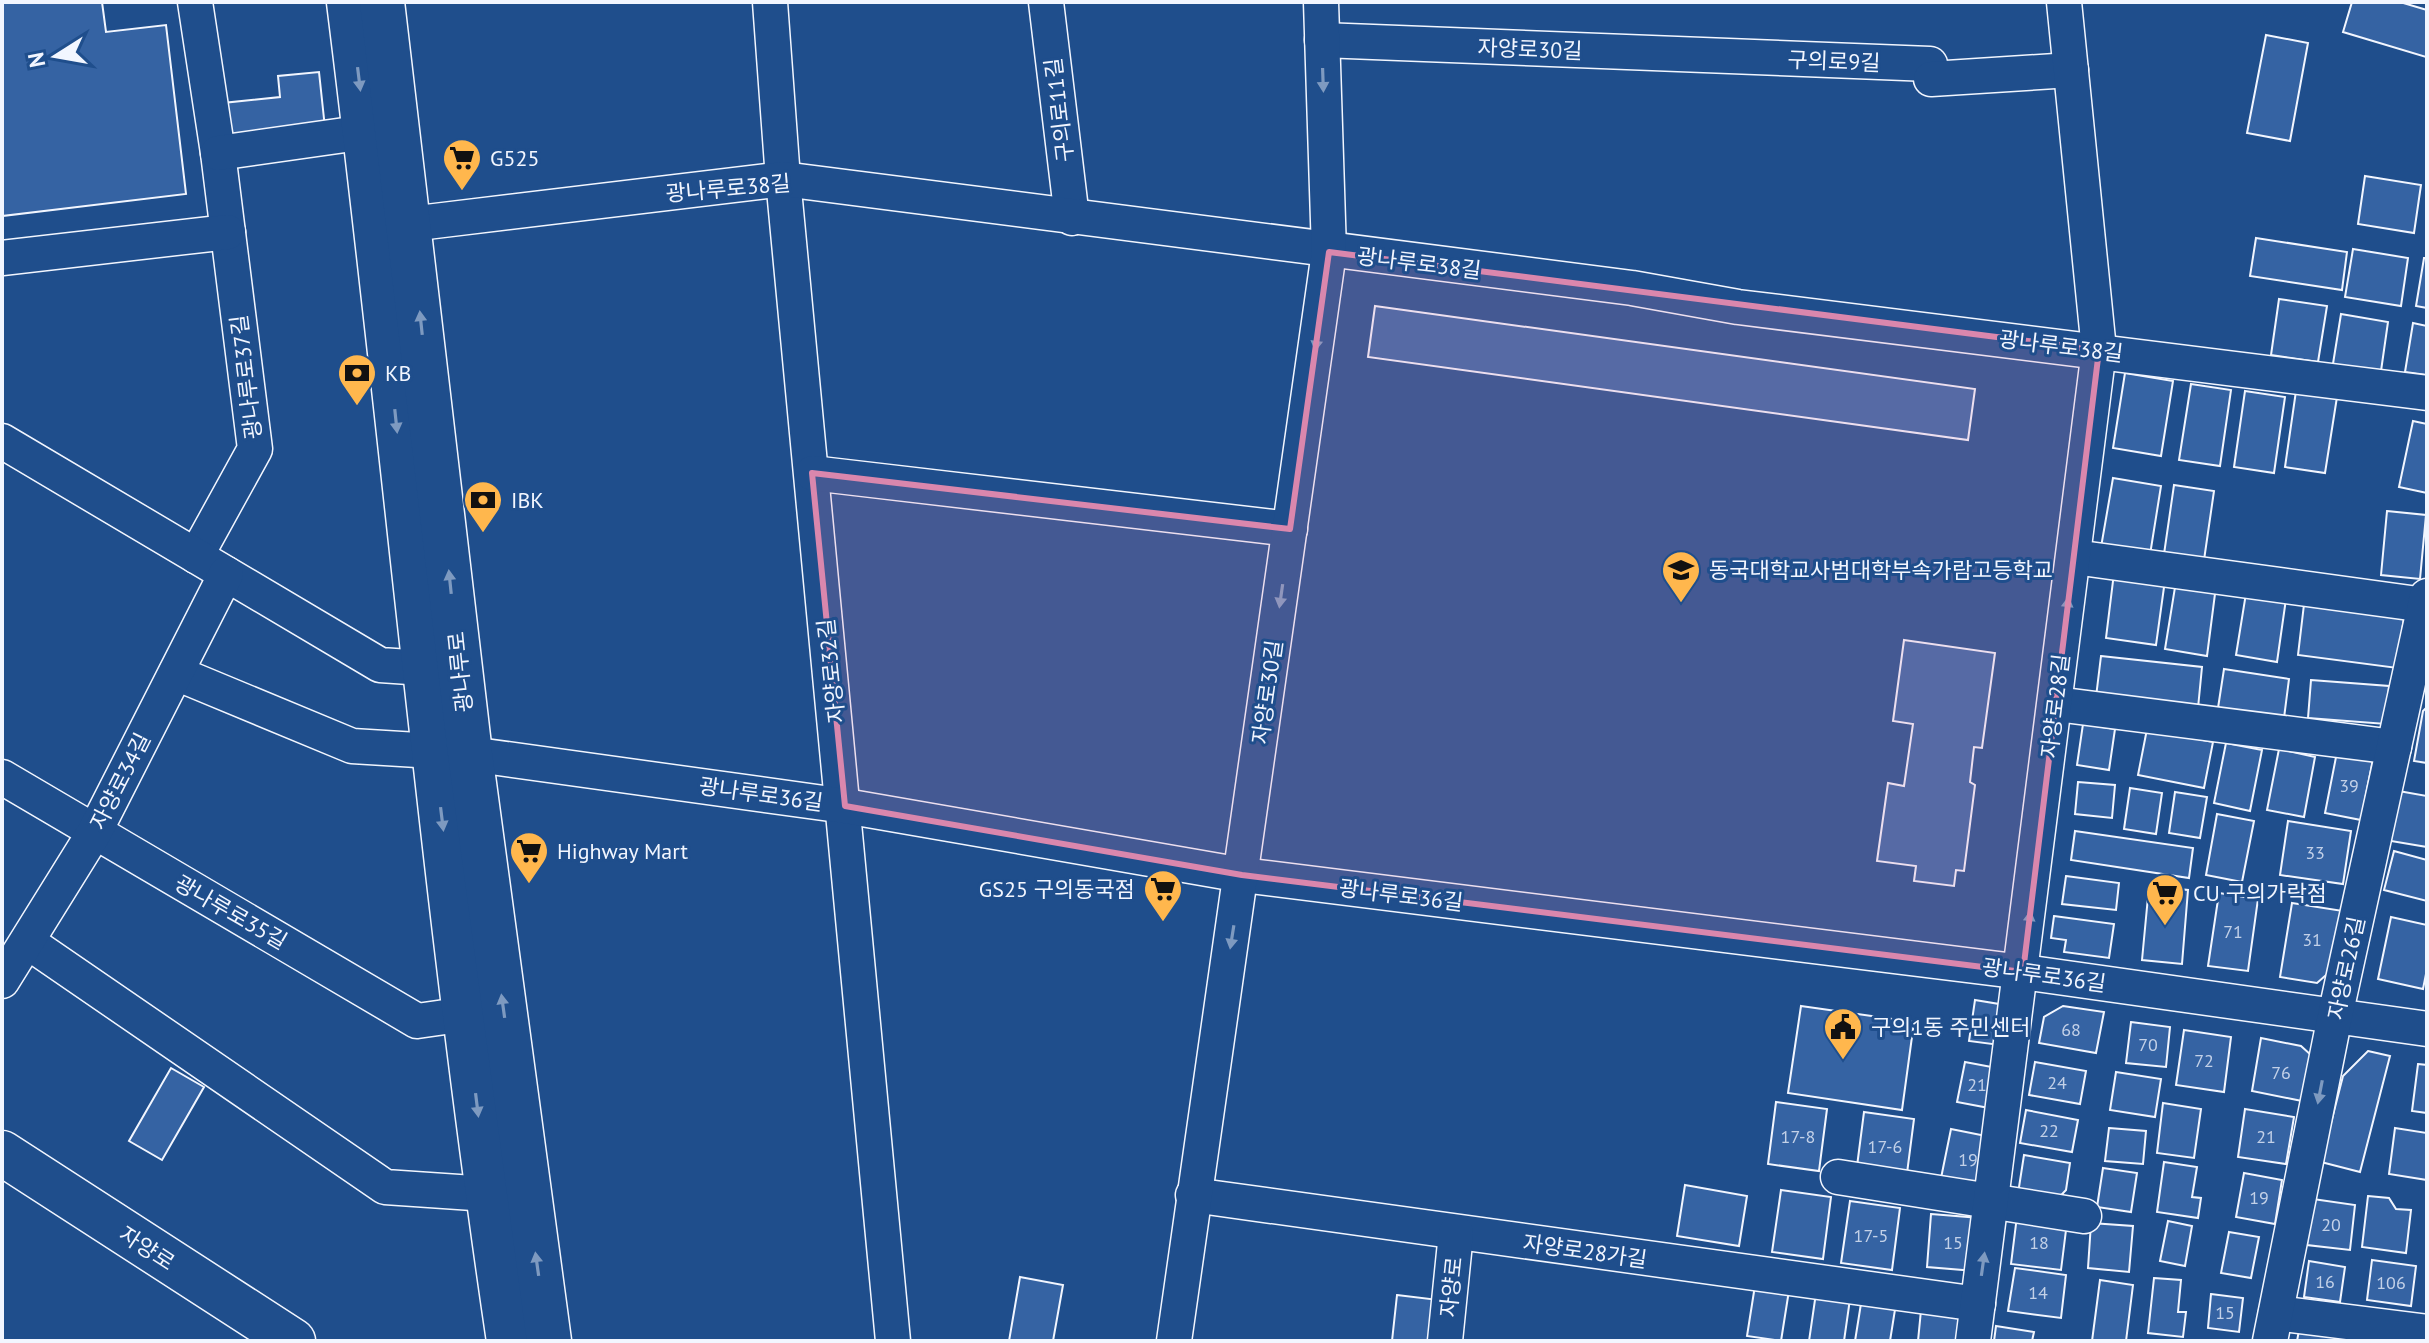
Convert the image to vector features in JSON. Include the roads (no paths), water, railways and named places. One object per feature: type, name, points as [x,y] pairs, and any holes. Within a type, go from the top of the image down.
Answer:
[{"type":"main road","name":"광나루로","points":[[349,2],[424,668],[452,752],[549,1341]]},
{"type":"main road","name":"광나루로","points":[[382,2],[410,224],[452,752],[466,1014],[509,1341]]},
{"type":"main road","name":"자양로","points":[[2,1153],[293,1341]]},
{"type":"street","name":"광나루로37길","points":[[195,2],[218,153],[255,449],[196,556]]},
{"type":"street","name":"자양로32길","points":[[770,2],[783,179],[845,806],[893,1341]]},
{"type":"street","name":"구의로11길","points":[[1046,2],[1072,218]]},
{"type":"street","name":"자양로30길","points":[[1174,1341],[1329,252],[1321,2]]},
{"type":"street","name":"자양로28길","points":[[1973,1341],[2023,972],[2099,350],[2064,2]]},
{"type":"street","name":"자양로30길","points":[[1322,40],[1738,57]]},
{"type":"street","name":"구의로9길","points":[[1738,57],[1930,72],[2071,70]]},
{"type":"street","points":[[218,153],[366,132]]},
{"type":"street","name":"광나루로38길","points":[[410,224],[783,179],[2427,393]]},
{"type":"street","points":[[2,258],[228,232]]},
{"type":"street","points":[[2,441],[380,665],[424,668]]},
{"type":"street","points":[[812,473],[1290,529]]},
{"type":"street","points":[[2074,557],[2426,601]]},
{"type":"street","name":"자양로34길","points":[[2,981],[94,833],[226,574]]},
{"type":"street","name":"자양로26길","points":[[2273,1327],[2335,1016],[2394,747],[2417,688],[2426,601]]},
{"type":"street","points":[[176,673],[352,746],[452,752]]},
{"type":"street","points":[[2056,704],[2394,747]]},
{"type":"street","name":"광나루로36길","points":[[452,752],[845,806],[1242,875],[2023,972],[2427,1029]]},
{"type":"street","name":"광나루로35길","points":[[2,777],[417,1021],[466,1014]]},
{"type":"street","points":[[28,942],[385,1187],[488,1194]]},
{"type":"street","points":[[1838,1177],[2084,1216]]},
{"type":"street","name":"자양로28가길","points":[[1193,1195],[1978,1304]]},
{"type":"street","name":"자양로","points":[[1445,1341],[1456,1233]]},
{"type":"street","points":[[2273,1327],[2427,1332]]},
{"type":"place","name":"G525","points":[[462,192]]},
{"type":"place","name":"KB","points":[[357,407]]},
{"type":"place","name":"IBK","points":[[483,534]]},
{"type":"place","name":"동국대학교사범대학부속가람고등학교","points":[[1681,604]]},
{"type":"place","name":"Highway Mart","points":[[529,885]]},
{"type":"place","name":"GS25 구의동국점","points":[[1163,923]]},
{"type":"place","name":"CU 구의가락점","points":[[2165,927]]},
{"type":"place","name":"구의1동 주민센터","points":[[1843,1061]]}]
